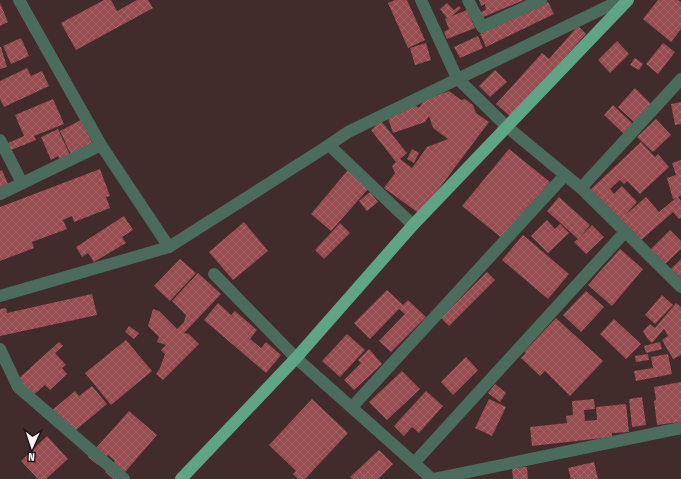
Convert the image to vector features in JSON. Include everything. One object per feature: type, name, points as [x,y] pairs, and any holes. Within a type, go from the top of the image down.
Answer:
[{"type":"main road","points":[[181,479],[296,358],[413,226],[628,0]]},
{"type":"street","points":[[19,0],[101,145],[169,247]]},
{"type":"street","points":[[421,0],[457,78],[507,127],[581,188],[681,287]]},
{"type":"street","points":[[468,0],[482,28],[541,0]]},
{"type":"street","points":[[0,296],[169,247],[348,132],[621,0]]},
{"type":"street","points":[[581,188],[681,79]]},
{"type":"street","points":[[0,140],[22,183]]},
{"type":"street","points":[[0,194],[101,145]]},
{"type":"street","points":[[329,145],[413,226]]},
{"type":"street","points":[[352,407],[565,175]]},
{"type":"street","points":[[414,463],[626,232]]},
{"type":"street","points":[[214,274],[296,358],[433,479],[681,428]]},
{"type":"street","points":[[0,349],[18,387],[124,479]]},
{"type":"building","points":[[104,0],[111,0],[117,11],[137,0],[148,0],[153,8],[76,50],[61,23]]},
{"type":"building","points":[[395,0],[407,0],[425,40],[408,48],[388,3]]},
{"type":"building","points":[[479,0],[524,0],[481,18],[479,13],[486,10],[485,4],[481,6]]},
{"type":"building","points":[[658,0],[678,0],[681,2],[681,29],[671,42],[643,19]]},
{"type":"building","points":[[548,2],[554,14],[486,47],[480,34]]},
{"type":"building","points":[[0,3],[8,22],[0,26]]},
{"type":"building","points":[[447,3],[454,10],[459,6],[461,8],[452,16],[467,10],[475,28],[447,39],[444,32],[449,29],[445,19],[447,18],[440,9]]},
{"type":"building","points":[[578,26],[586,34],[511,117],[496,104],[542,53],[549,59]]},
{"type":"building","points":[[478,36],[483,48],[460,58],[454,47]]},
{"type":"building","points":[[21,38],[29,56],[11,64],[3,46]]},
{"type":"building","points":[[617,41],[629,54],[610,73],[598,60]]},
{"type":"building","points":[[426,43],[431,60],[415,65],[410,48]]},
{"type":"building","points":[[663,43],[675,52],[658,74],[646,64]]},
{"type":"building","points":[[0,47],[7,67],[0,69]]},
{"type":"building","points":[[635,58],[643,64],[639,70],[630,65]]},
{"type":"building","points":[[27,68],[31,76],[42,71],[49,86],[4,107],[0,99],[0,81]]},
{"type":"building","points":[[495,70],[507,82],[490,97],[479,86]]},
{"type":"building","points":[[635,88],[651,104],[634,122],[618,107]]},
{"type":"building","points":[[449,91],[461,100],[465,99],[473,105],[476,113],[489,122],[420,214],[384,188],[395,173],[392,166],[396,162],[371,130],[381,121],[407,153],[400,159],[412,168],[427,147],[448,139],[433,128],[429,116],[425,122],[393,133],[387,115],[415,105],[419,108],[424,100]]},
{"type":"building","points":[[53,99],[64,124],[34,136],[36,140],[11,150],[8,143],[24,136],[15,115]]},
{"type":"building","points":[[681,102],[681,124],[675,125],[671,104]]},
{"type":"building","points":[[613,105],[634,125],[625,135],[604,115]]},
{"type":"building","points":[[656,119],[671,135],[653,152],[637,137]]},
{"type":"building","points":[[81,120],[93,144],[71,155],[60,131]]},
{"type":"building","points":[[58,129],[70,155],[60,160],[58,156],[51,160],[41,137]]},
{"type":"building","points":[[641,142],[655,157],[658,154],[669,167],[640,194],[627,181],[624,184],[620,180],[610,189],[614,194],[622,186],[637,202],[625,215],[646,197],[659,212],[676,198],[673,199],[667,178],[676,175],[672,163],[681,160],[681,196],[678,197],[681,201],[681,218],[679,219],[673,212],[640,241],[589,191]]},
{"type":"building","points":[[412,149],[419,153],[414,163],[407,159]]},
{"type":"building","points":[[509,149],[550,182],[503,239],[462,206]]},
{"type":"building","points":[[100,169],[110,196],[106,197],[110,208],[74,222],[72,216],[63,220],[67,229],[32,242],[34,248],[0,261],[0,207]]},
{"type":"building","points":[[2,170],[8,184],[0,188],[0,171]]},
{"type":"building","points":[[348,170],[369,188],[331,231],[311,214]]},
{"type":"building","points":[[370,192],[378,202],[367,211],[359,201]]},
{"type":"building","points":[[559,197],[590,225],[579,238],[592,225],[604,237],[586,254],[574,242],[578,239],[547,211]]},
{"type":"building","points":[[124,216],[133,230],[122,237],[126,243],[94,262],[88,253],[82,257],[76,247]]},
{"type":"building","points":[[547,220],[555,229],[560,224],[569,233],[548,253],[531,236]]},
{"type":"building","points":[[244,222],[268,251],[233,280],[209,252]]},
{"type":"building","points":[[340,223],[350,233],[324,259],[315,250]]},
{"type":"building","points":[[670,230],[681,241],[681,249],[662,267],[648,252]]},
{"type":"building","points":[[523,235],[569,274],[548,299],[502,260]]},
{"type":"building","points":[[620,249],[643,269],[612,306],[588,285]]},
{"type":"building","points":[[180,259],[196,273],[170,301],[154,286]]},
{"type":"building","points":[[681,259],[681,278],[671,269]]},
{"type":"building","points":[[487,272],[495,280],[449,326],[441,318]]},
{"type":"building","points":[[198,273],[221,294],[184,333],[189,334],[199,344],[163,380],[156,374],[165,354],[161,350],[166,345],[157,342],[159,337],[148,326],[153,309],[159,311],[177,329],[184,322],[186,315],[172,301]]},
{"type":"building","points":[[387,290],[403,305],[408,300],[426,317],[391,352],[379,341],[405,314],[399,309],[370,339],[354,323]]},
{"type":"building","points":[[586,291],[604,307],[581,332],[563,315]]},
{"type":"building","points":[[92,294],[97,315],[0,336],[0,309],[6,308],[7,313]]},
{"type":"building","points":[[662,295],[673,305],[655,324],[645,315]]},
{"type":"building","points":[[218,303],[231,315],[235,311],[257,330],[250,339],[261,348],[266,342],[281,355],[266,373],[204,320]]},
{"type":"building","points":[[676,303],[681,307],[681,355],[673,359],[662,340],[668,336],[664,329],[652,343],[643,331],[650,324],[655,328]]},
{"type":"building","points":[[556,318],[603,361],[570,396],[545,371],[540,376],[521,358],[526,353],[524,352]]},
{"type":"building","points":[[614,319],[641,344],[626,359],[600,334]]},
{"type":"building","points":[[129,326],[139,333],[134,339],[125,332]]},
{"type":"building","points":[[347,334],[365,350],[340,377],[322,361]]},
{"type":"building","points":[[126,340],[152,371],[111,405],[85,373]]},
{"type":"building","points":[[59,342],[63,346],[55,353],[66,365],[62,368],[67,374],[50,390],[45,385],[31,397],[17,380]]},
{"type":"building","points":[[660,342],[662,349],[646,353],[644,346]]},
{"type":"building","points":[[369,349],[382,364],[354,390],[344,380],[361,363],[358,360]]},
{"type":"building","points":[[648,354],[649,360],[636,362],[635,356]]},
{"type":"building","points":[[668,354],[672,374],[636,381],[634,371],[653,368],[651,357]]},
{"type":"building","points":[[466,357],[478,370],[453,395],[441,382]]},
{"type":"building","points":[[402,371],[420,389],[387,420],[369,402]]},
{"type":"building","points":[[681,382],[681,422],[657,425],[654,387]]},
{"type":"building","points":[[495,384],[506,393],[500,402],[488,393]]},
{"type":"building","points":[[92,386],[107,404],[71,434],[51,411],[75,391],[79,396]]},
{"type":"building","points":[[426,391],[443,406],[419,433],[412,427],[404,436],[394,426]]},
{"type":"building","points":[[642,397],[646,425],[632,427],[629,399]]},
{"type":"building","points":[[312,399],[348,433],[305,479],[298,479],[293,474],[296,471],[269,445]]},
{"type":"building","points":[[489,399],[506,407],[492,436],[475,428]]},
{"type":"building","points":[[594,399],[595,409],[584,410],[585,421],[597,420],[596,407],[626,404],[629,432],[612,433],[612,437],[532,446],[530,427],[567,423],[566,416],[573,415],[572,401]]},
{"type":"building","points":[[129,411],[157,435],[119,479],[113,479],[105,472],[115,461],[108,455],[98,465],[88,457]]},
{"type":"building","points":[[47,436],[68,459],[46,479],[38,479],[21,461]]},
{"type":"building","points":[[379,450],[393,464],[378,479],[352,479],[350,477]]},
{"type":"building","points":[[594,462],[598,479],[571,479],[568,468]]},
{"type":"building","points":[[527,467],[528,479],[513,479],[512,468]]}]
